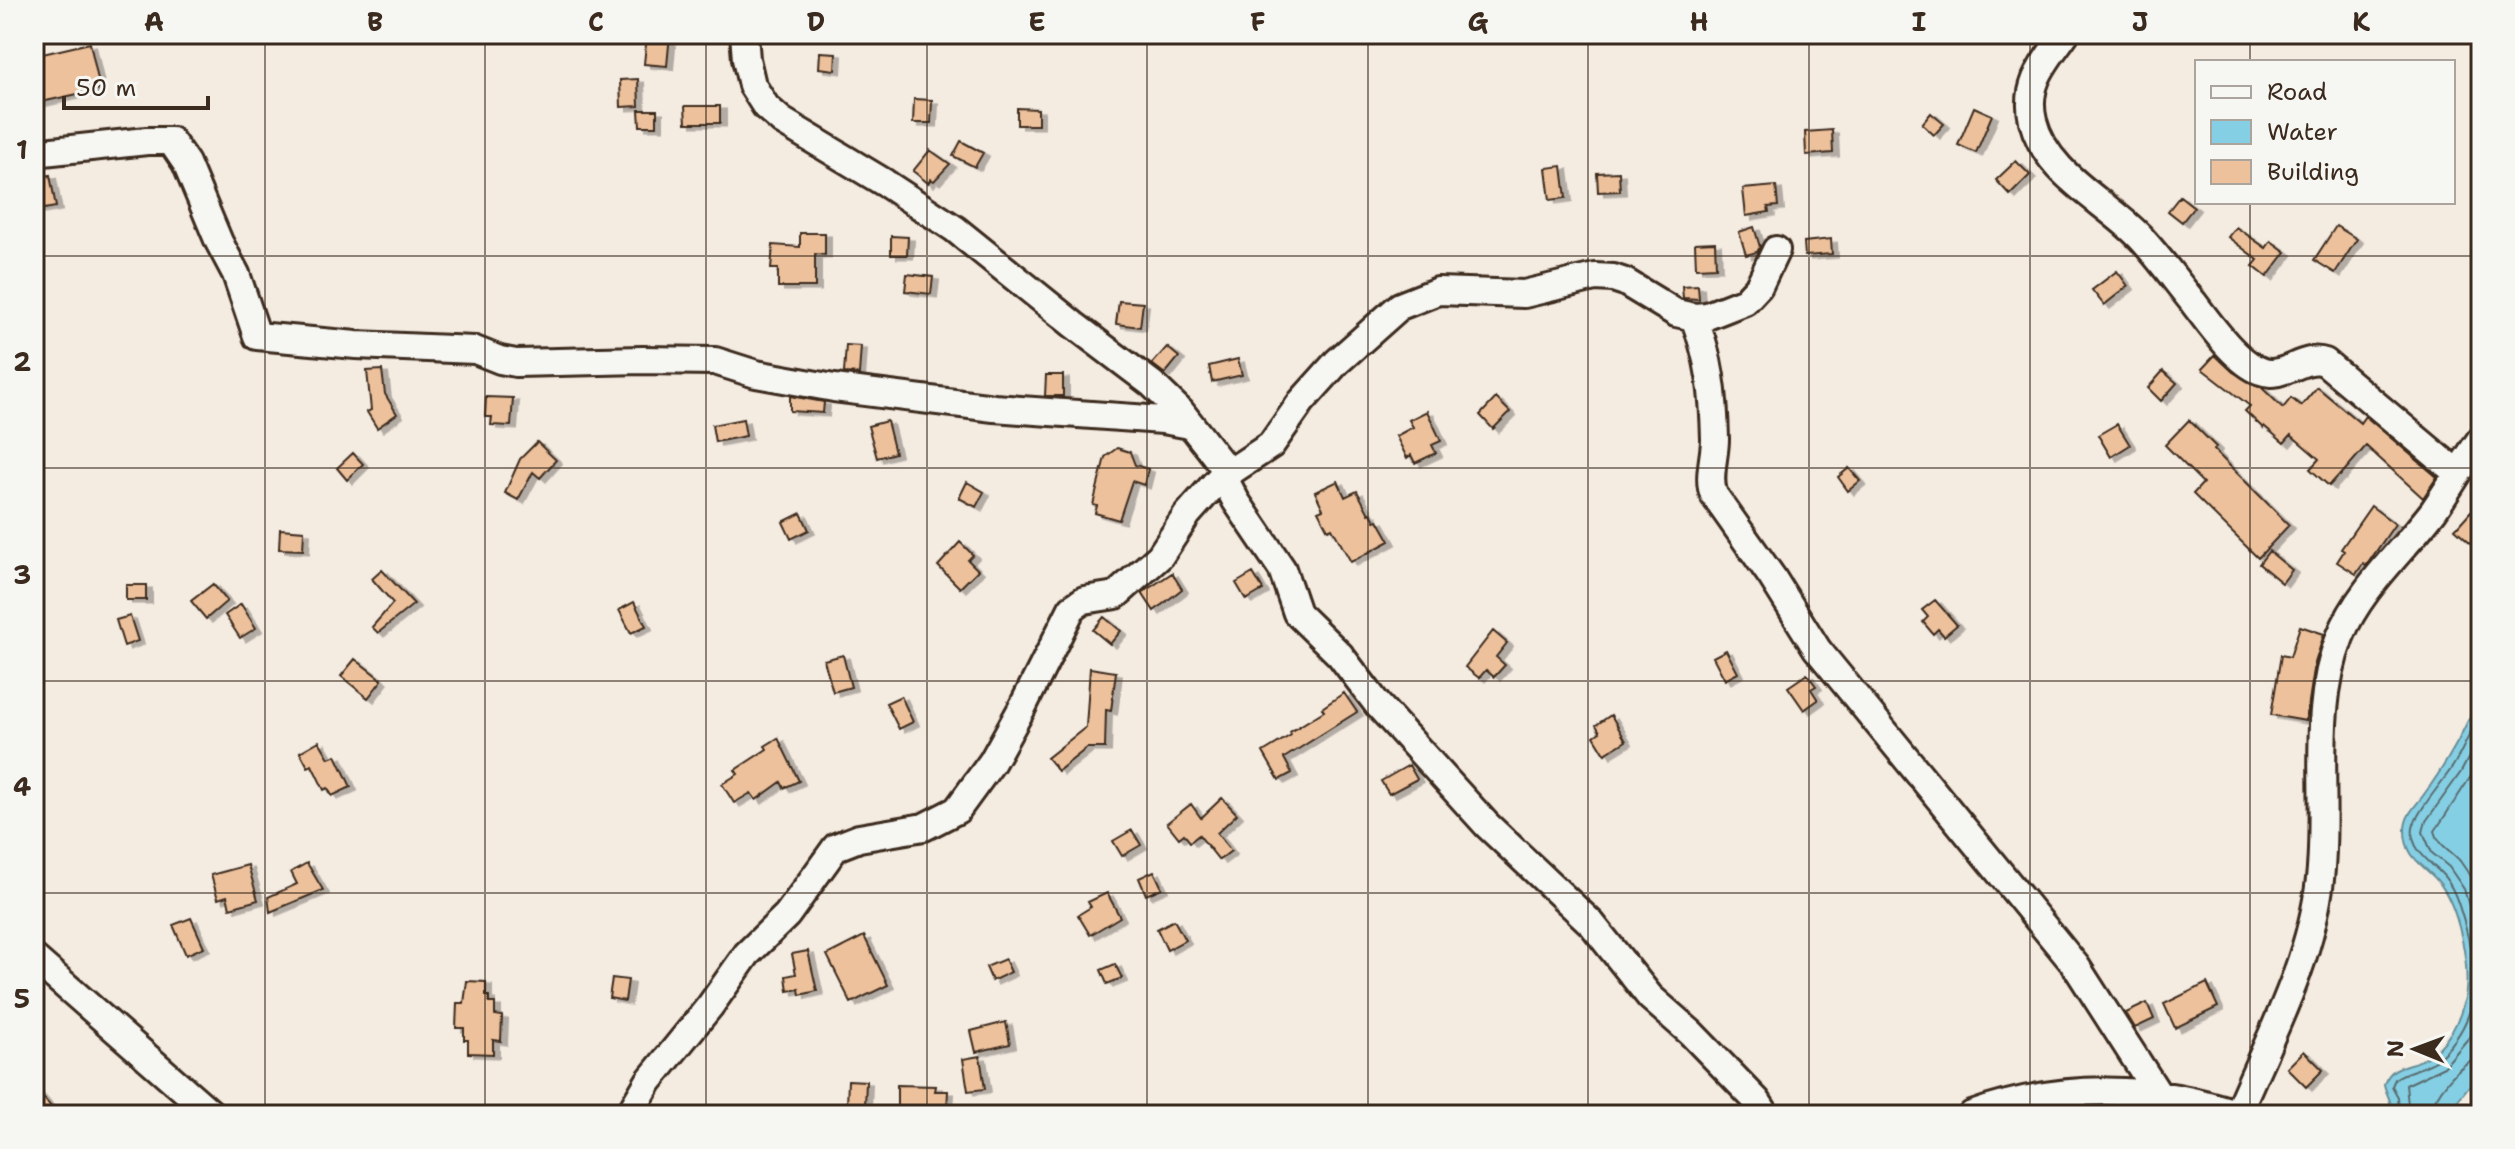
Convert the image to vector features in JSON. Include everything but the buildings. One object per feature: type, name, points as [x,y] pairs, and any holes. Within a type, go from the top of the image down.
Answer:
[{"type":"street","points":[[744,34],[752,85],[766,107],[782,121],[955,229],[1172,401],[1226,474],[1236,501],[1282,569],[1297,613],[1340,655],[1378,705],[1487,825],[1592,924],[1650,997],[1691,1033],[1757,1101],[1766,1115]]},
{"type":"street","points":[[2065,34],[2040,69],[2030,97],[2038,137],[2051,158],[2137,234],[2224,340],[2259,371],[2273,373],[2313,360],[2325,362],[2456,472]]},
{"type":"street","points":[[34,153],[147,141],[167,140],[173,143],[186,163],[236,274],[253,333],[257,336],[356,345],[475,350],[516,363],[715,361],[756,374],[834,388],[994,408],[1163,420],[1190,425]]},
{"type":"street","points":[[629,1115],[649,1081],[710,1006],[747,954],[787,915],[836,847],[859,838],[924,827],[957,810],[992,762],[1072,608],[1084,600],[1116,595],[1160,556],[1187,515],[1226,474],[1271,445],[1316,385],[1391,312],[1438,291],[1524,294],[1595,277],[1613,278],[1676,313],[1707,316],[1745,301],[1759,286],[1776,250]]},
{"type":"street","points":[[1694,317],[1710,365],[1713,390],[1715,452],[1711,481],[1714,495],[1772,577],[1817,649],[2076,966],[2158,1094]]},
{"type":"street","points":[[1972,1115],[2024,1099],[2071,1092],[2109,1091],[2191,1099],[2239,1114],[2295,981],[2311,933],[2320,879],[2323,725],[2329,675],[2341,636],[2360,601],[2436,507],[2456,472],[2481,439]]},
{"type":"street","points":[[34,958],[213,1115]]},
{"type":"water","points":[[2481,699],[2481,1071],[2446,1115],[2390,1115],[2384,1084],[2388,1077],[2397,1069],[2420,1060],[2440,1047],[2455,1025],[2464,1002],[2465,956],[2457,920],[2444,890],[2411,853],[2405,830],[2409,814],[2442,768]]}]
